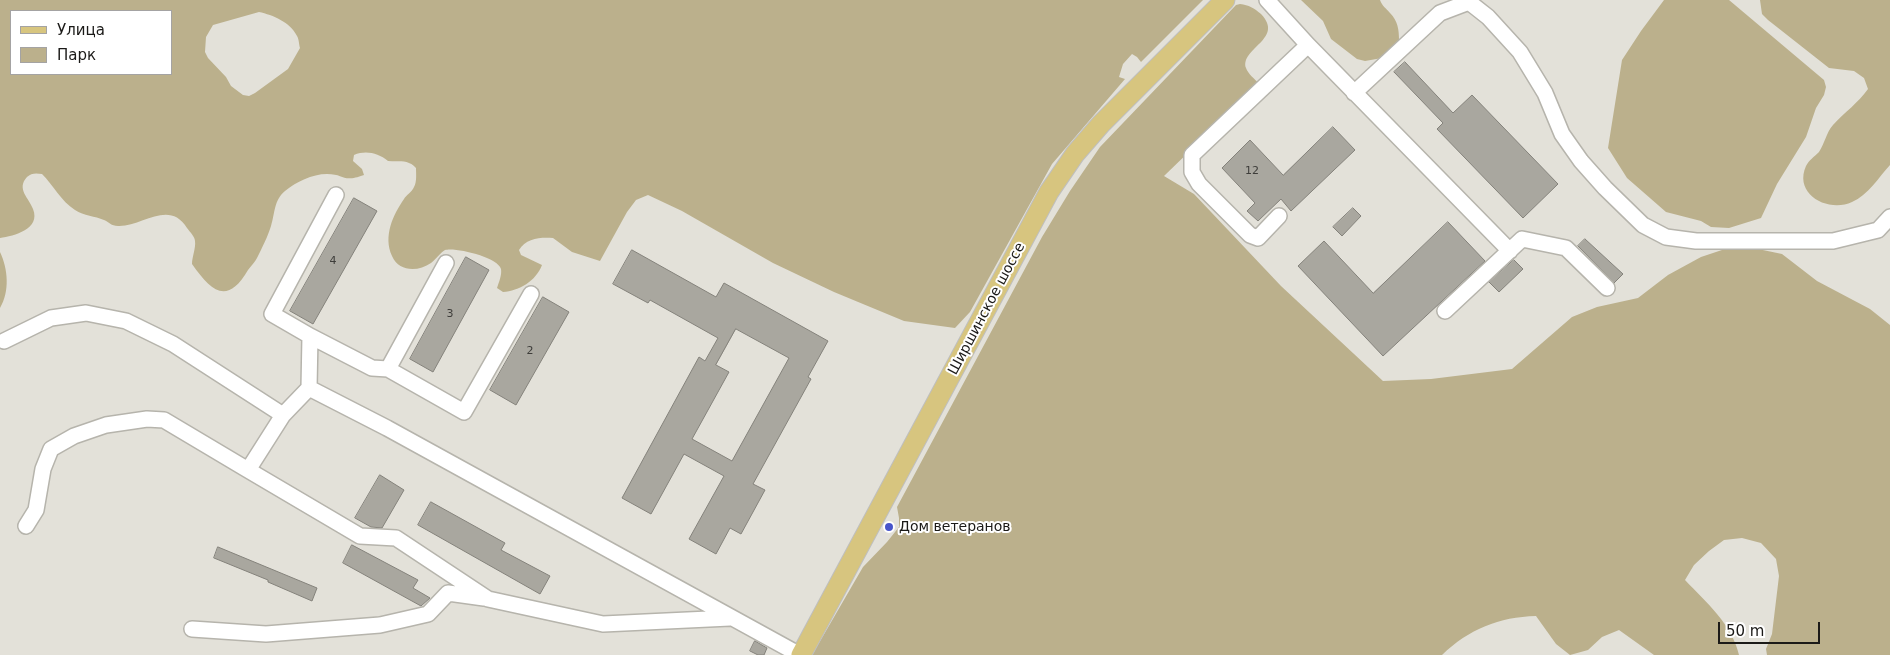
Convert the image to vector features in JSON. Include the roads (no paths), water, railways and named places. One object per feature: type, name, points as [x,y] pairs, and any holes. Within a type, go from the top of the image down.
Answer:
[{"type":"main road","name":"Ширшинское шоссе","points":[[800,655],[1049,192],[1075,154],[1101,124],[1225,0]]},
{"type":"lane","points":[[1267,0],[1354,93],[1510,251]]},
{"type":"lane","points":[[1354,93],[1440,13],[1469,2],[1488,17],[1520,52],[1545,93],[1562,134],[1582,161],[1605,188],[1643,225],[1666,237],[1696,242],[1833,241],[1878,230],[1890,217]]},
{"type":"lane","points":[[1279,216],[1258,238],[1250,235],[1199,184],[1192,172],[1192,155],[1308,45]]},
{"type":"lane","points":[[336,195],[272,314],[372,368],[388,369],[464,412],[531,294]]},
{"type":"lane","points":[[1445,311],[1522,239],[1566,248],[1607,288]]},
{"type":"lane","points":[[388,369],[446,263]]},
{"type":"lane","points":[[4,341],[51,318],[86,312],[126,321],[173,344],[283,415]]},
{"type":"lane","points":[[248,470],[283,415],[309,388],[310,336]]},
{"type":"lane","points":[[309,388],[387,428],[800,655]]},
{"type":"lane","points":[[26,526],[36,510],[43,469],[51,449],[74,436],[106,425],[148,419],[164,420],[360,536],[396,538],[488,599]]},
{"type":"lane","points":[[192,629],[266,634],[380,625],[428,614],[448,593],[488,599],[603,624],[732,618]]},
{"type":"place","name":"Дом ветеранов","points":[[889,527]]}]
